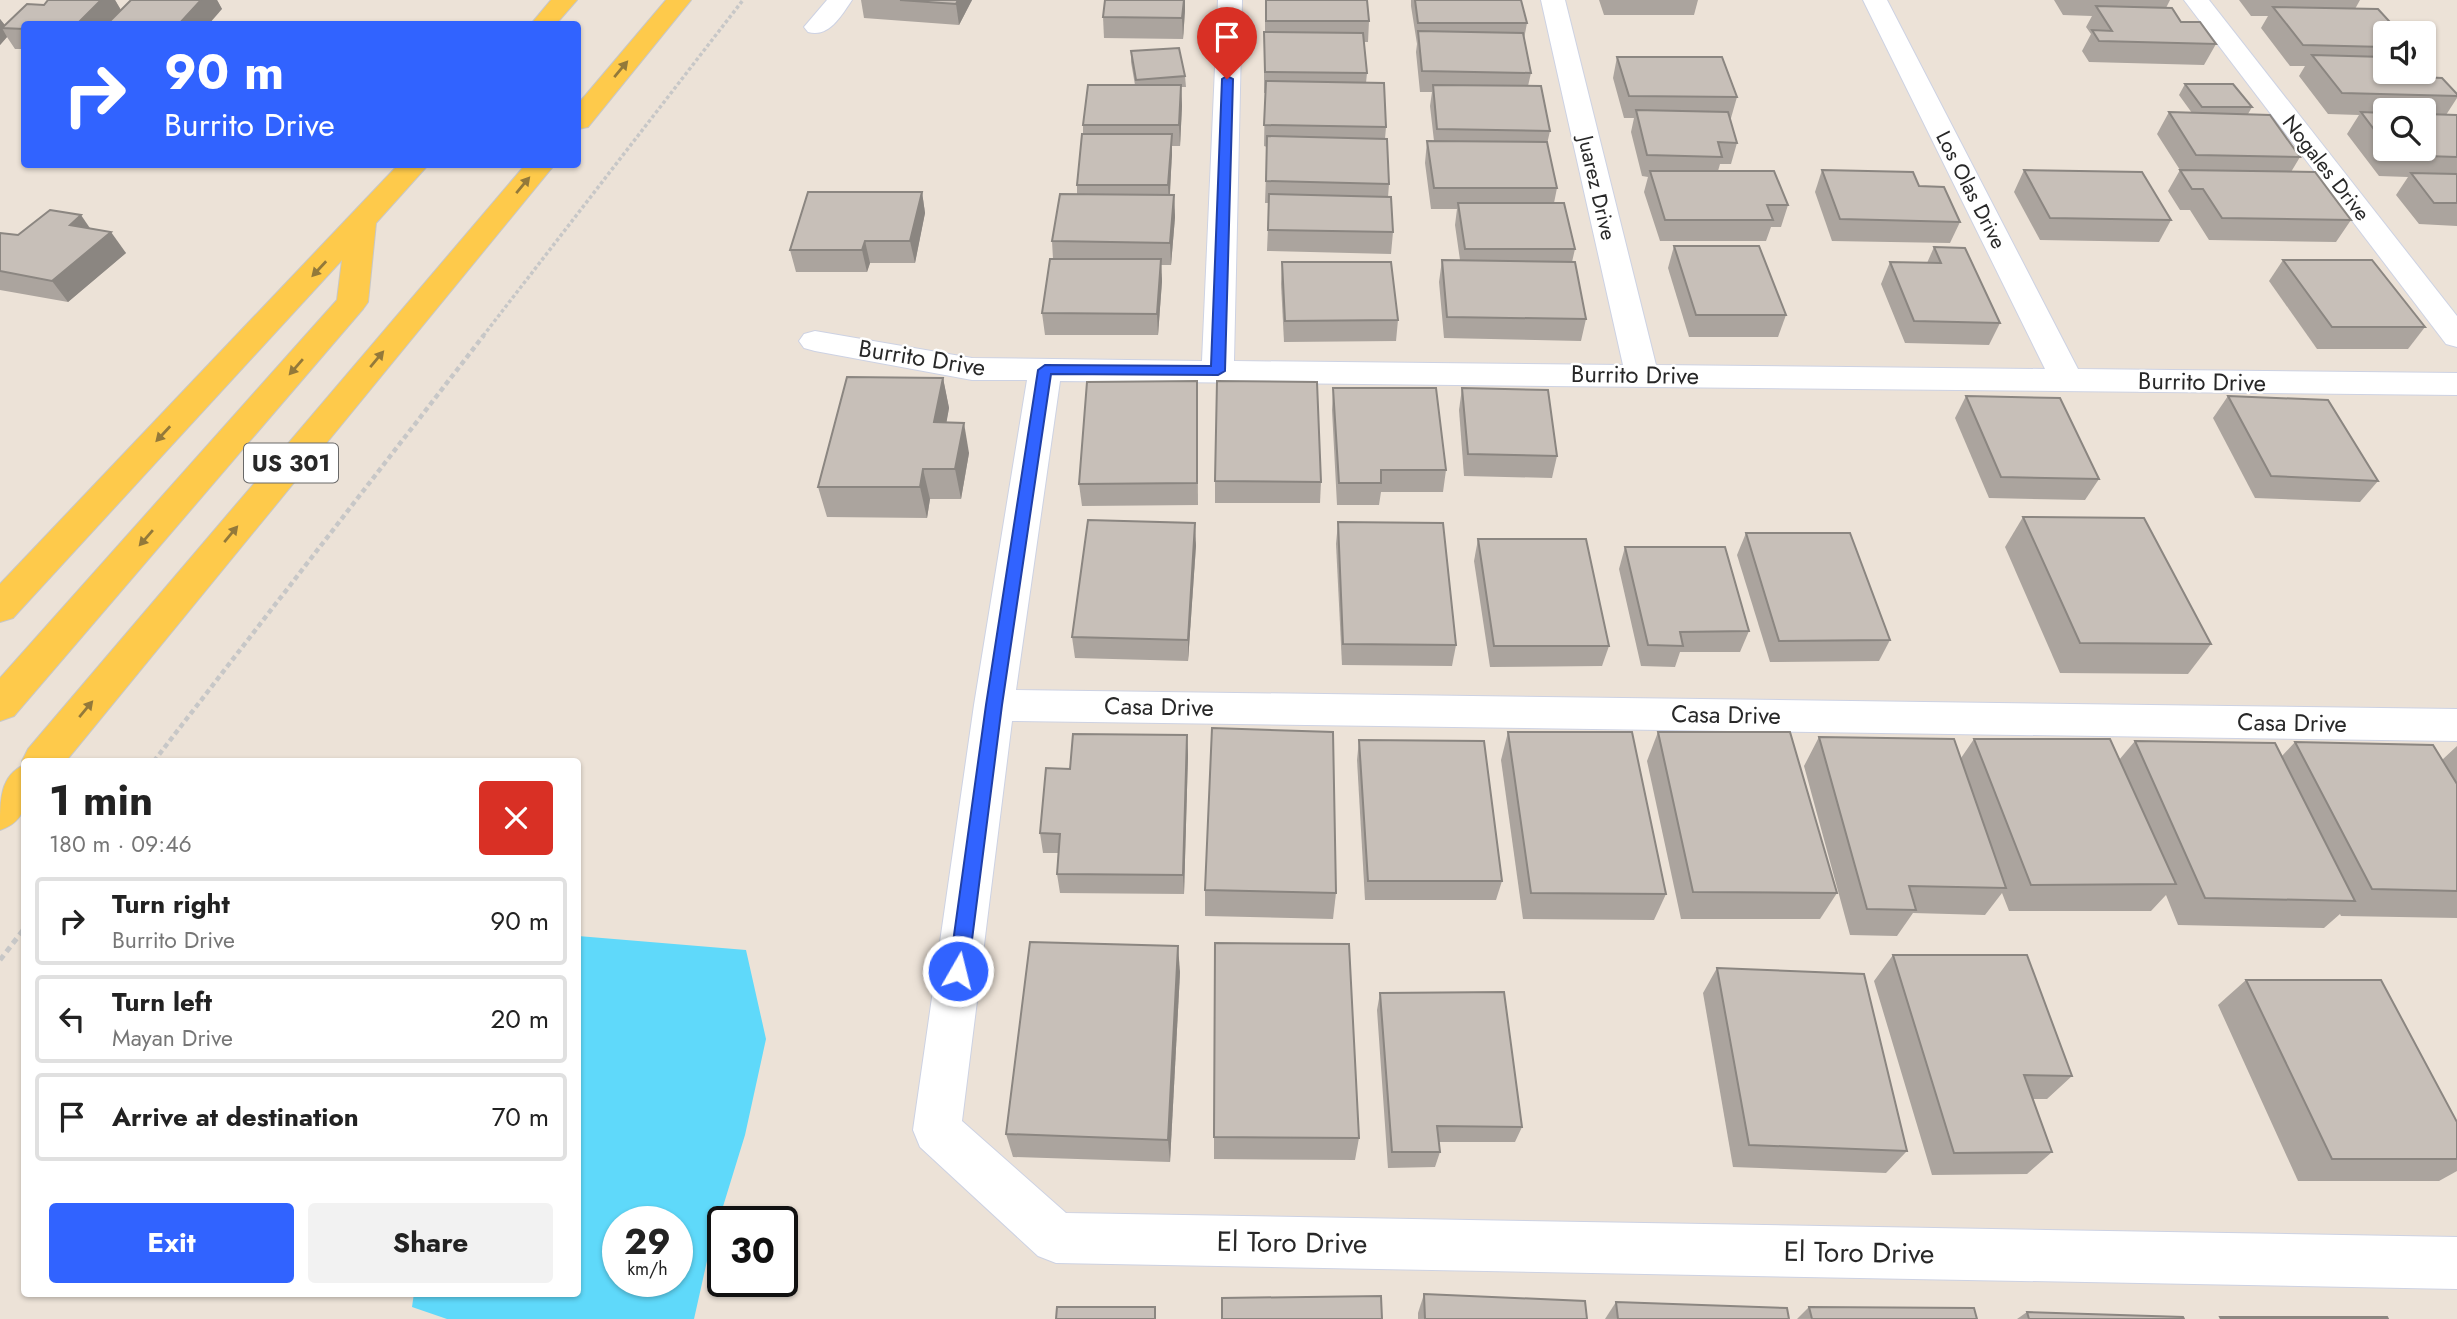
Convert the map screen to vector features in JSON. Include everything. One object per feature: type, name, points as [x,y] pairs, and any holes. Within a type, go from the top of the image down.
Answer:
[{"type":"main road","points":[[546,21],[565,0]]},
{"type":"main road","points":[[581,117],[679,0]]},
{"type":"main road","points":[[0,608],[411,168]]},
{"type":"main road","name":"US 301","points":[[45,758],[538,168]]},
{"type":"main road","points":[[0,705],[352,302],[362,223]]},
{"type":"main road","points":[[0,812],[21,786]]},
{"type":"street","points":[[817,27],[840,0]]},
{"type":"street","points":[[1218,371],[1230,0]]},
{"type":"street","name":"Juarez Drive","points":[[1553,0],[1642,376]]},
{"type":"street","name":"Los Olas Drive","points":[[1875,0],[2067,380]]},
{"type":"street","name":"Nogales Drive","points":[[2196,0],[2457,337]]},
{"type":"street","name":"Burrito Drive","points":[[815,341],[972,369],[2457,384]]},
{"type":"street","name":"El Toro Drive","points":[[1045,370],[994,705],[937,1130],[1056,1238],[2457,1262]]},
{"type":"street","name":"Casa Drive","points":[[994,705],[2457,725]]},
{"type":"path","points":[[156,758],[743,0]]},
{"type":"path","points":[[0,960],[21,933]]},
{"type":"water","points":[[581,936],[746,950],[766,1039],[745,1135],[723,1206],[707,1206],[707,1261],[694,1319],[447,1319],[412,1307],[413,1297],[581,1297]]},
{"type":"building","points":[[48,0],[101,0],[80,21],[21,21],[21,29],[2,28],[27,4],[44,5]]},
{"type":"building","points":[[131,0],[201,0],[182,21],[110,21]]},
{"type":"building","points":[[900,0],[958,0],[956,4]]},
{"type":"building","points":[[1105,0],[1184,0],[1182,18],[1103,17]]},
{"type":"building","points":[[1266,0],[1367,0],[1369,21],[1266,21]]},
{"type":"building","points":[[1415,0],[1521,0],[1527,23],[1418,23]]},
{"type":"building","points":[[2096,6],[2172,8],[2181,22],[2200,22],[2216,44],[2099,41],[2092,30],[2112,31]]},
{"type":"building","points":[[2273,7],[2378,9],[2389,21],[2373,21],[2373,47],[2303,45]]},
{"type":"building","points":[[1418,31],[1523,33],[1531,73],[1422,71]]},
{"type":"building","points":[[1264,32],[1363,33],[1367,73],[1265,72]]},
{"type":"building","points":[[1179,48],[1185,76],[1136,80],[1131,51]]},
{"type":"building","points":[[2312,55],[2373,57],[2373,84],[2436,84],[2436,78],[2442,78],[2457,96],[2342,93]]},
{"type":"building","points":[[1617,57],[1722,57],[1737,97],[1629,96]]},
{"type":"building","points":[[1266,81],[1384,83],[1386,127],[1264,125]]},
{"type":"building","points":[[2185,84],[2233,84],[2252,107],[2202,107]]},
{"type":"building","points":[[1088,85],[1181,85],[1179,125],[1083,125]]},
{"type":"building","points":[[1433,85],[1541,86],[1550,131],[1437,129]]},
{"type":"building","points":[[1636,110],[1728,112],[1737,143],[1718,142],[1722,157],[1647,155]]},
{"type":"building","points":[[2169,112],[2270,115],[2300,157],[2196,155]]},
{"type":"building","points":[[2361,112],[2373,112],[2373,128]]},
{"type":"building","points":[[2436,114],[2457,115],[2457,157],[2436,156]]},
{"type":"building","points":[[1082,134],[1172,134],[1168,185],[1077,185]]},
{"type":"building","points":[[1267,136],[1387,139],[1389,184],[1266,181]]},
{"type":"building","points":[[1427,141],[1547,142],[1557,188],[1434,188]]},
{"type":"building","points":[[1822,170],[1913,172],[1919,186],[1944,187],[1960,222],[1840,219]]},
{"type":"building","points":[[2024,170],[2142,172],[2171,220],[2050,218]]},
{"type":"building","points":[[2180,170],[2315,172],[2351,220],[2222,218],[2203,189],[2192,189]]},
{"type":"building","points":[[1650,171],[1774,171],[1788,205],[1767,205],[1773,220],[1665,220]]},
{"type":"building","points":[[2411,173],[2457,174],[2457,203],[2434,203]]},
{"type":"building","points":[[808,192],[922,192],[910,241],[865,241],[862,250],[790,250]]},
{"type":"building","points":[[1060,194],[1174,195],[1170,243],[1052,241]]},
{"type":"building","points":[[1269,194],[1391,197],[1393,232],[1268,230]]},
{"type":"building","points":[[1458,203],[1564,203],[1575,249],[1465,249]]},
{"type":"building","points":[[50,210],[81,215],[70,225],[111,232],[52,281],[0,271],[0,233],[18,235]]},
{"type":"building","points":[[1674,246],[1759,246],[1786,315],[1696,315]]},
{"type":"building","points":[[1934,247],[1965,248],[2000,323],[1914,321],[1890,262],[1941,263]]},
{"type":"building","points":[[1050,259],[1161,259],[1157,314],[1042,313]]},
{"type":"building","points":[[1442,260],[1575,262],[1586,319],[1447,317]]},
{"type":"building","points":[[2283,260],[2372,260],[2425,327],[2332,327]]},
{"type":"building","points":[[1282,262],[1391,262],[1398,320],[1285,321]]},
{"type":"building","points":[[847,377],[943,378],[934,422],[964,423],[955,469],[923,469],[920,487],[818,487]]},
{"type":"building","points":[[1197,381],[1197,483],[1079,484],[1087,382]]},
{"type":"building","points":[[1217,381],[1317,382],[1321,482],[1215,481]]},
{"type":"building","points":[[1333,388],[1436,388],[1446,470],[1381,470],[1381,483],[1339,483]]},
{"type":"building","points":[[1462,388],[1548,390],[1557,456],[1468,454]]},
{"type":"building","points":[[1966,396],[2060,398],[2099,479],[2001,477]]},
{"type":"building","points":[[2228,396],[2328,400],[2378,481],[2271,476]]},
{"type":"building","points":[[2023,517],[2144,518],[2211,644],[2080,643]]},
{"type":"building","points":[[1088,520],[1195,523],[1188,640],[1072,637]]},
{"type":"building","points":[[1338,522],[1443,523],[1456,645],[1343,644]]},
{"type":"building","points":[[1746,533],[1850,533],[1890,640],[1779,641]]},
{"type":"building","points":[[1478,539],[1586,539],[1609,646],[1494,646]]},
{"type":"building","points":[[1625,547],[1725,547],[1749,631],[1680,632],[1683,646],[1648,645]]},
{"type":"building","points":[[1212,728],[1333,732],[1336,893],[1205,890]]},
{"type":"building","points":[[1508,732],[1632,732],[1666,894],[1531,893]]},
{"type":"building","points":[[1658,732],[1790,732],[1837,893],[1693,892]]},
{"type":"building","points":[[1073,734],[1187,735],[1183,875],[1057,874],[1060,834],[1040,833],[1046,768],[1070,769]]},
{"type":"building","points":[[1819,737],[1954,739],[2006,888],[1909,886],[1916,910],[1867,909]]},
{"type":"building","points":[[1974,739],[2110,739],[2176,884],[2031,885]]},
{"type":"building","points":[[1359,740],[1484,741],[1502,881],[1368,881]]},
{"type":"building","points":[[2135,741],[2275,743],[2355,901],[2205,898]]},
{"type":"building","points":[[2295,742],[2433,745],[2457,784],[2457,891],[2372,889]]},
{"type":"building","points":[[1030,942],[1178,946],[1168,1140],[1006,1134]]},
{"type":"building","points":[[1215,943],[1349,944],[1359,1138],[1214,1137]]},
{"type":"building","points":[[1893,955],[2027,955],[2072,1076],[2024,1075],[2052,1152],[1954,1153]]},
{"type":"building","points":[[1717,968],[1864,974],[1907,1151],[1749,1145]]},
{"type":"building","points":[[2246,980],[2381,980],[2457,1122],[2457,1159],[2332,1159]]},
{"type":"building","points":[[1504,992],[1522,1127],[1437,1126],[1440,1152],[1392,1152],[1380,993]]},
{"type":"building","points":[[1424,1294],[1585,1301],[1587,1319],[1425,1319]]},
{"type":"building","points":[[1381,1296],[1382,1319],[1222,1319],[1222,1298]]},
{"type":"building","points":[[1616,1302],[1787,1308],[1789,1319],[1618,1319]]},
{"type":"building","points":[[1057,1307],[1155,1307],[1155,1319],[1056,1319]]},
{"type":"building","points":[[1809,1307],[1974,1308],[1977,1319],[1812,1319]]},
{"type":"building","points":[[2027,1312],[2183,1317],[2184,1319],[2029,1319]]},
{"type":"building","points":[[2220,1317],[2387,1317],[2388,1319],[2221,1319]]},
{"type":"route","points":[[958,971],[994,705],[1045,370],[1218,371],[1227,79]]}]
